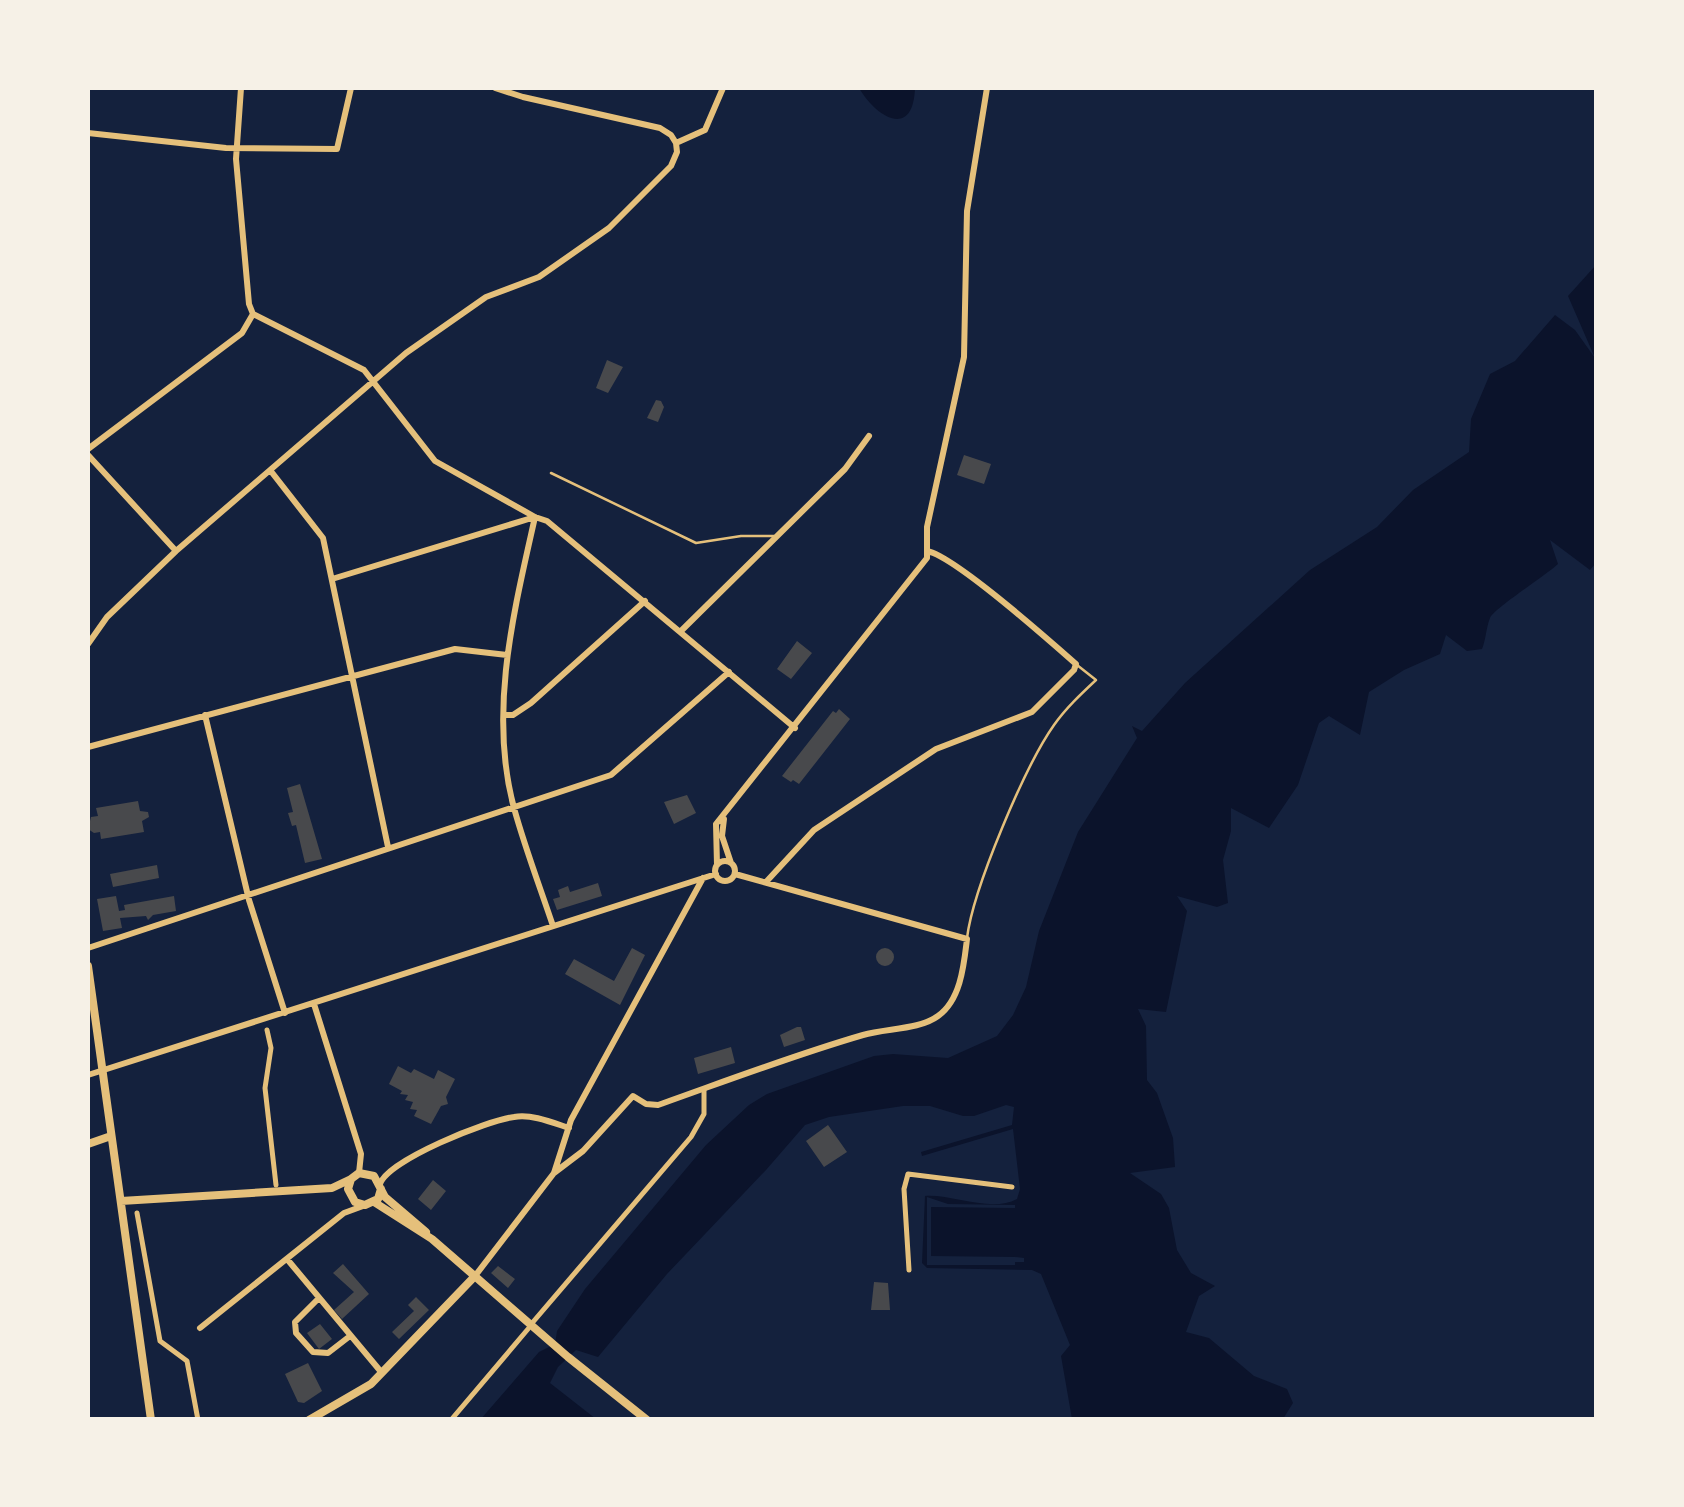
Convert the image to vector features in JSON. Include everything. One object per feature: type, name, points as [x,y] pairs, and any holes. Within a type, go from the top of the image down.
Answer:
[{"type":"street","points":[[241,88],[237,147],[249,304],[253,314],[364,370],[435,461],[535,518],[548,521],[795,728]]},
{"type":"street","points":[[88,134],[237,147],[337,148],[351,88]]},
{"type":"street","points":[[88,644],[107,617],[176,550],[406,352],[486,297],[539,277],[600,235],[672,166],[676,143],[660,128],[495,88]]},
{"type":"street","points":[[676,143],[704,130],[723,88]]},
{"type":"street","points":[[734,874],[725,881],[717,870],[714,831],[924,565],[926,527],[964,358],[967,211],[987,88]]},
{"type":"street","points":[[176,550],[88,452],[242,333],[253,314]]},
{"type":"street","points":[[681,632],[844,468],[869,436]]},
{"type":"street","points":[[270,470],[321,532],[388,846]]},
{"type":"street","points":[[332,579],[535,518]]},
{"type":"street","points":[[535,518],[507,655],[504,715],[514,806],[553,926]]},
{"type":"street","points":[[766,882],[802,841],[936,749],[1032,712],[1074,670],[1076,664],[942,555],[927,551]]},
{"type":"street","points":[[504,715],[531,704],[645,601]]},
{"type":"street","points":[[88,747],[460,648],[507,655]]},
{"type":"street","points":[[88,948],[611,774],[728,672]]},
{"type":"street","points":[[205,715],[248,894],[285,1013]]},
{"type":"street","points":[[724,818],[722,836],[734,874]]},
{"type":"street","points":[[88,1075],[704,878],[725,861],[731,863]]},
{"type":"street","points":[[314,1419],[363,1390],[382,1373],[475,1276],[554,1172],[583,1152],[633,1096],[646,1104],[658,1105],[867,1033],[930,1021],[941,1015],[960,981],[967,938],[734,874]]},
{"type":"street","points":[[554,1172],[569,1128],[704,878]]},
{"type":"street","points":[[88,966],[151,1420]]},
{"type":"street","points":[[314,1004],[361,1154],[344,1213]]},
{"type":"street","points":[[267,1030],[271,1048],[265,1088],[276,1184]]},
{"type":"street","points":[[533,1322],[691,1137],[704,1114],[704,1089]]},
{"type":"street","points":[[200,1328],[344,1213],[369,1204],[383,1175],[401,1163],[511,1116],[569,1128]]},
{"type":"street","points":[[88,1144],[111,1136]]},
{"type":"street","points":[[909,1270],[904,1189],[908,1174],[1012,1187]]},
{"type":"street","points":[[121,1201],[332,1188],[355,1176],[374,1176],[386,1197],[407,1212],[432,1239],[568,1358],[647,1420]]},
{"type":"street","points":[[349,1194],[355,1202],[369,1204],[432,1239]]},
{"type":"street","points":[[137,1213],[160,1341],[187,1362],[198,1420]]},
{"type":"street","points":[[287,1259],[382,1373]]},
{"type":"street","points":[[318,1299],[296,1322],[296,1333],[313,1352],[328,1354],[350,1336]]},
{"type":"street","points":[[451,1420],[528,1329]]},
{"type":"lane","points":[[551,474],[696,543],[741,536],[776,537]]},
{"type":"lane","points":[[967,938],[986,874],[1041,746],[1068,707],[1096,680],[1076,664]]},
{"type":"water","points":[[859,88],[915,88],[913,104],[908,114],[893,118],[875,108]]},
{"type":"water","points":[[1596,265],[1596,563],[1590,570],[1550,540],[1558,564],[1493,614],[1482,649],[1467,651],[1446,635],[1440,654],[1369,692],[1360,735],[1329,716],[1319,723],[1298,785],[1269,828],[1231,808],[1231,831],[1223,860],[1228,903],[1217,907],[1177,896],[1187,911],[1166,1012],[1138,1009],[1146,1026],[1147,1080],[1157,1093],[1173,1138],[1175,1167],[1130,1173],[1161,1194],[1169,1208],[1177,1250],[1191,1273],[1215,1286],[1199,1296],[1186,1332],[1209,1338],[1254,1376],[1287,1389],[1293,1403],[1283,1419],[1072,1419],[1061,1356],[1070,1345],[1041,1274],[1032,1270],[927,1268],[922,1263],[925,1196],[984,1204],[1017,1199],[1020,1189],[1013,1129],[922,1156],[921,1152],[1012,1125],[1014,1107],[1006,1105],[974,1116],[930,1106],[903,1106],[829,1117],[805,1125],[667,1274],[598,1357],[576,1350],[558,1367],[550,1383],[596,1419],[480,1420],[539,1352],[555,1344],[557,1331],[585,1289],[706,1145],[749,1105],[767,1094],[874,1056],[948,1058],[997,1036],[1013,1015],[1026,987],[1039,931],[1078,832],[1137,738],[1132,726],[1142,731],[1185,683],[1310,570],[1377,527],[1413,490],[1469,452],[1471,419],[1490,374],[1515,361],[1555,315],[1575,330],[1595,358],[1568,296]]},
{"type":"pier","points":[[927,1197],[948,1204],[1015,1205],[931,1207],[931,1256],[1015,1257],[1024,1258],[1024,1262],[927,1265]]},
{"type":"building","points":[[607,360],[623,367],[608,393],[596,388]]},
{"type":"building","points":[[656,400],[664,407],[658,422],[647,418]]},
{"type":"building","points":[[964,455],[991,464],[984,484],[957,475]]},
{"type":"building","points":[[797,641],[812,653],[791,679],[777,669]]},
{"type":"building","points":[[839,709],[850,719],[799,784],[782,776],[833,711]]},
{"type":"building","points":[[300,784],[322,859],[305,863],[296,825],[292,826],[288,813],[293,812],[287,788]]},
{"type":"building","points":[[687,795],[696,813],[674,824],[664,802]]},
{"type":"building","points":[[138,801],[140,811],[148,812],[149,817],[142,821],[144,832],[101,839],[100,832],[88,829],[91,817],[98,816],[96,808]]},
{"type":"building","points":[[157,865],[159,878],[113,887],[110,874]]},
{"type":"building","points":[[598,883],[602,896],[557,910],[553,899],[560,897],[558,890],[568,886],[570,892]]},
{"type":"building","points":[[116,896],[119,911],[125,910],[124,905],[174,896],[176,911],[153,915],[148,920],[146,916],[120,918],[122,928],[103,931],[97,899]]},
{"type":"building","points":[[632,948],[645,955],[620,1005],[565,974],[574,959],[614,981]]},
{"type":"building","points":[[885,948],[892,950],[892,964],[885,966],[878,964],[876,957],[878,950]]},
{"type":"building","points":[[801,1027],[805,1040],[784,1047],[780,1035]]},
{"type":"building","points":[[731,1047],[735,1063],[698,1074],[694,1058]]},
{"type":"building","points":[[398,1066],[434,1079],[438,1070],[455,1079],[446,1097],[448,1104],[441,1106],[431,1124],[414,1116],[417,1110],[410,1109],[413,1102],[405,1100],[408,1095],[400,1094],[402,1091],[389,1084]]},
{"type":"building","points":[[828,1125],[847,1152],[824,1167],[806,1141]]},
{"type":"building","points":[[433,1180],[446,1191],[431,1210],[418,1199]]},
{"type":"building","points":[[343,1264],[369,1294],[342,1319],[334,1310],[354,1292],[333,1273]]},
{"type":"building","points":[[498,1266],[515,1279],[508,1288],[491,1273]]},
{"type":"building","points":[[874,1282],[888,1283],[890,1310],[871,1310]]},
{"type":"building","points":[[416,1297],[429,1310],[399,1339],[392,1332],[414,1311],[408,1305]]},
{"type":"building","points":[[320,1324],[332,1339],[319,1349],[307,1333]]},
{"type":"building","points":[[308,1363],[322,1391],[304,1403],[298,1402],[285,1374]]}]
